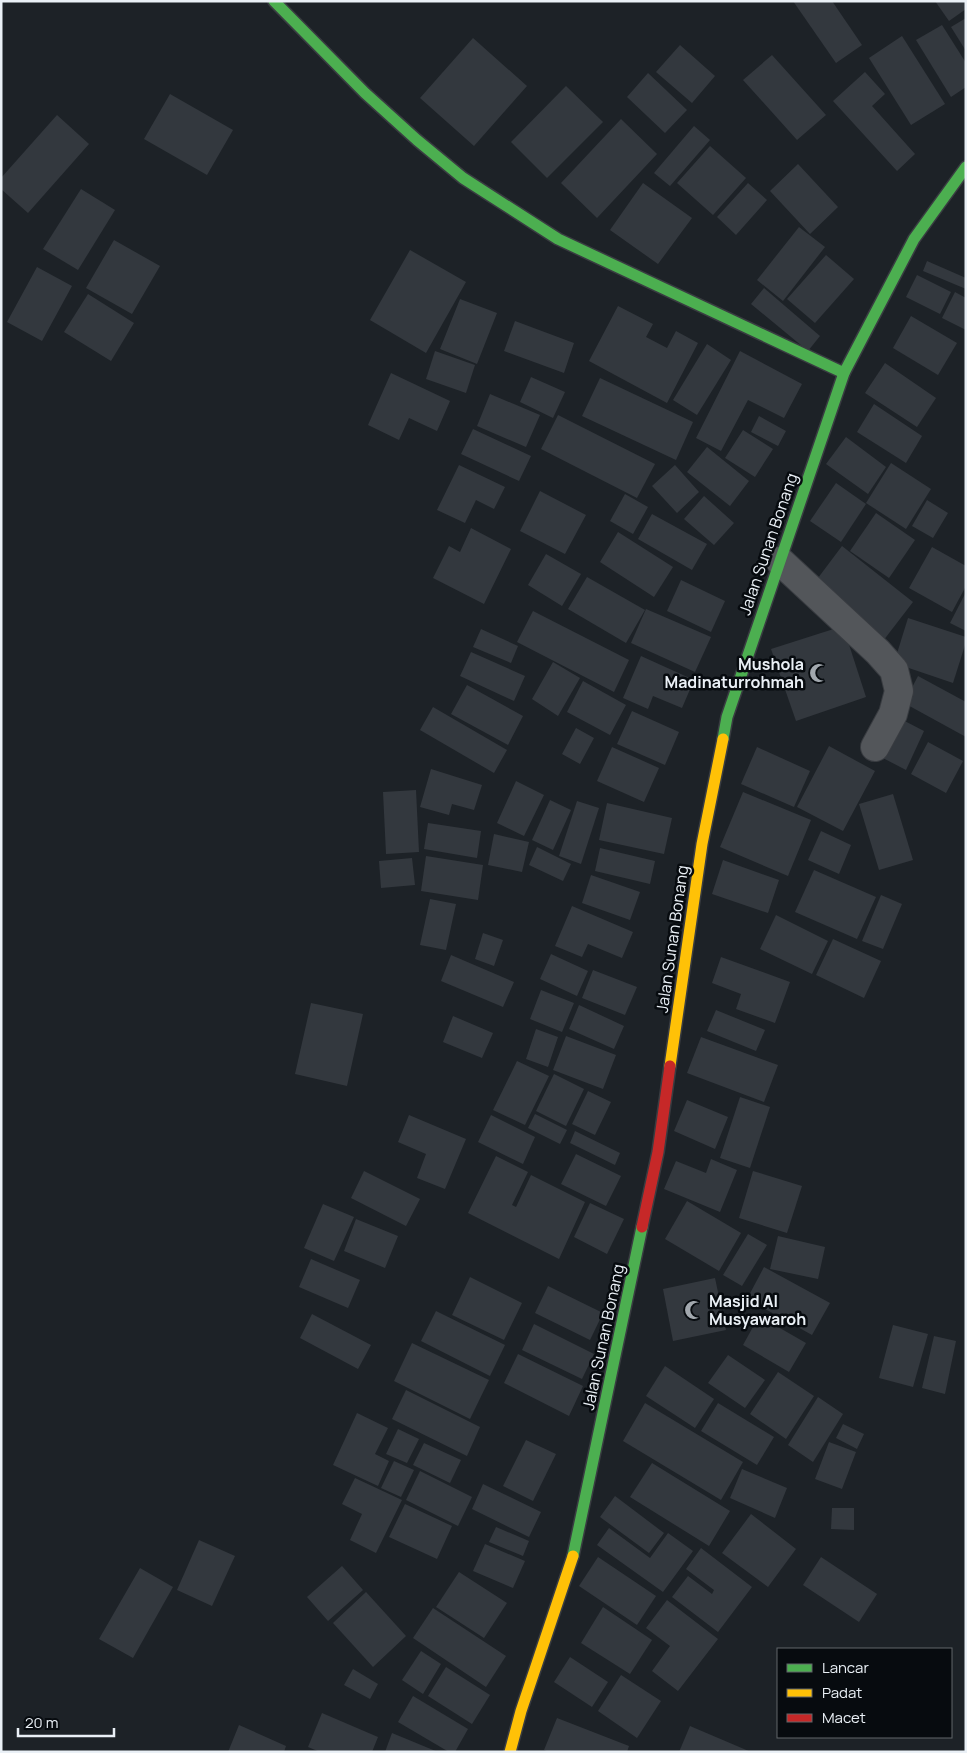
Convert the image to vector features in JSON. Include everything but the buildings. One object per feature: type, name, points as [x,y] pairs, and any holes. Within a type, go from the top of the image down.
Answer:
[{"type":"street","points":[[274,1],[365,93],[463,178],[558,239],[844,373]]},
{"type":"street","name":"Jalan Sunan Bonang","points":[[510,1752],[574,1554],[658,1152],[702,844],[727,716],[844,373],[914,239],[966,168]]},
{"type":"street","points":[[780,561],[878,652],[894,670],[899,691],[893,714],[875,747]]},
{"type":"traffic: fast","points":[[274,1],[365,93],[463,178],[558,239],[844,373]]},
{"type":"traffic: fast","points":[[723,739],[727,717],[844,373],[914,239],[966,167]]},
{"type":"traffic: fast","points":[[573,1556],[642,1227]]},
{"type":"traffic: slow","points":[[670,1066],[702,844],[723,739]]},
{"type":"traffic: slow","points":[[510,1752],[521,1711],[573,1556]]},
{"type":"traffic: jam","points":[[642,1227],[658,1152],[670,1066]]},
{"type":"place","name":"Mushola Madinaturrohmah","points":[[819,673]]},
{"type":"place","name":"Masjid Al Musyawaroh","points":[[694,1310]]}]
